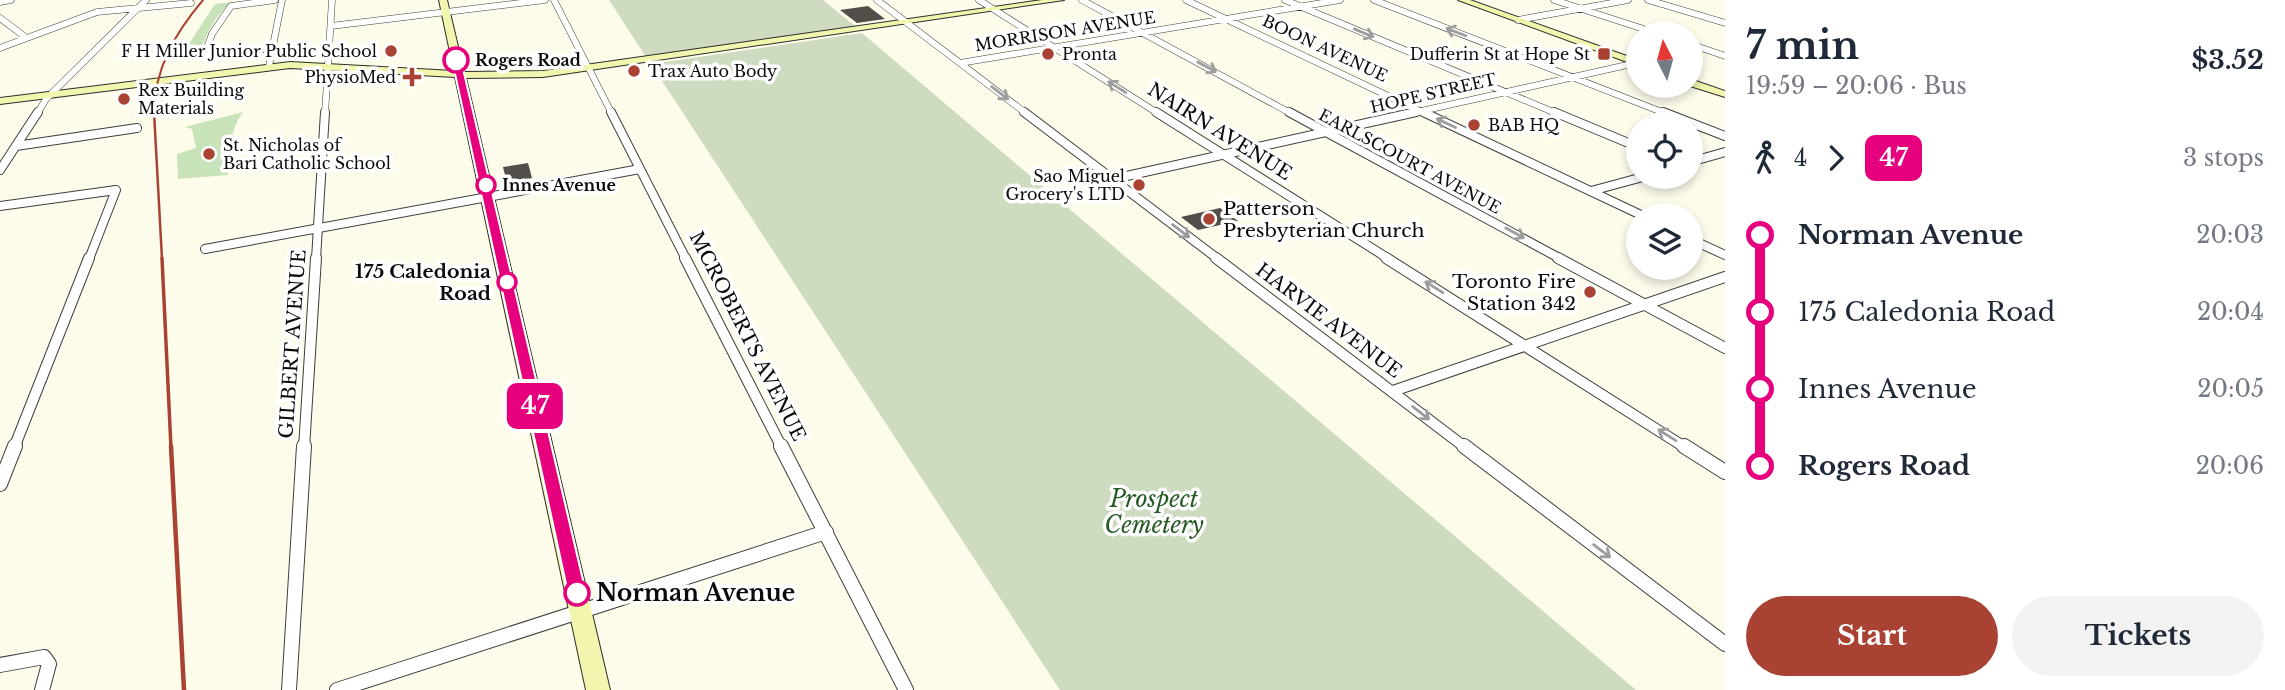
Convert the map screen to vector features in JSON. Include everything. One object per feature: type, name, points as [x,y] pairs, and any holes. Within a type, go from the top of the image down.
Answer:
[{"type":"street","points":[[0,2],[11,0]]},
{"type":"street","points":[[0,170],[52,94],[146,0]]},
{"type":"street","points":[[273,48],[213,55],[205,53],[230,7],[275,0]]},
{"type":"street","points":[[269,66],[282,0]]},
{"type":"street","name":"GILBERT AVENUE","points":[[289,690],[332,0]]},
{"type":"street","points":[[443,0],[598,690]]},
{"type":"street","points":[[331,26],[545,0]]},
{"type":"street","name":"MCROBERTS AVENUE","points":[[554,0],[906,690]]},
{"type":"street","name":"HARVIE AVENUE","points":[[877,0],[1725,645]]},
{"type":"street","name":"NAIRN AVENUE","points":[[979,0],[1725,472]]},
{"type":"street","points":[[0,101],[269,66],[329,65],[518,76],[589,69],[1060,0]]},
{"type":"street","name":"EARLSCOURT AVENUE","points":[[1082,0],[1725,348]]},
{"type":"street","name":"BOON AVENUE","points":[[1185,0],[1626,208]]},
{"type":"street","points":[[1285,0],[1626,142]]},
{"type":"street","name":"MORRISON AVENUE","points":[[960,63],[1340,0]]},
{"type":"street","points":[[1374,0],[1725,136]]},
{"type":"street","points":[[1462,0],[1626,59]]},
{"type":"street","points":[[1555,0],[1626,24]]},
{"type":"street","points":[[1518,20],[1628,0]]},
{"type":"street","points":[[1648,0],[1725,23]]},
{"type":"street","points":[[0,48],[24,36],[92,13],[191,3]]},
{"type":"street","points":[[0,18],[24,36]]},
{"type":"street","points":[[1703,48],[1725,56]]},
{"type":"street","name":"HOPE STREET","points":[[1113,179],[1626,65]]},
{"type":"street","points":[[1703,86],[1725,94]]},
{"type":"street","points":[[16,146],[137,128]]},
{"type":"street","points":[[1703,158],[1725,152]]},
{"type":"street","points":[[205,249],[640,169]]},
{"type":"street","points":[[1591,191],[1626,182]]},
{"type":"street","points":[[0,206],[114,189],[115,194],[0,484]]},
{"type":"street","points":[[1703,245],[1725,255]]},
{"type":"street","points":[[1392,391],[1725,277]]},
{"type":"street","points":[[337,690],[826,533]]},
{"type":"street","points":[[0,665],[36,656],[47,659],[49,664],[42,690]]},
{"type":"green space","points":[[609,0],[823,0],[855,26],[646,57]]},
{"type":"green space","points":[[234,2],[217,18],[203,43],[199,57],[179,59],[215,4]]},
{"type":"green space","name":"Prospect Cemetery","points":[[862,33],[1636,690],[1060,690],[651,64]]},
{"type":"green space","points":[[243,112],[233,134],[228,175],[178,179],[177,154],[196,148],[192,129],[185,127]]},
{"type":"building","points":[[868,6],[885,19],[857,23],[840,10]]},
{"type":"building","points":[[528,163],[532,178],[507,183],[503,167]]},
{"type":"building","name":"Patterson Presbyterian Church","points":[[1220,208],[1238,221],[1198,230],[1181,217]]},
{"type":"railway","points":[[154,113],[158,82],[168,52],[203,0]]},
{"type":"railway","points":[[154,113],[162,259]]},
{"type":"railway","points":[[162,258],[171,448]]},
{"type":"railway","points":[[171,446],[184,690]]},
{"type":"bus line","name":"47","points":[[456,60],[577,593]]},
{"type":"place","name":"F H Miller Junior Public School","points":[[391,51]]},
{"type":"place","name":"Pronta","points":[[1048,54]]},
{"type":"place","name":"Dufferin St at Hope St","points":[[1604,54]]},
{"type":"place","name":"Rogers Road","points":[[456,60]]},
{"type":"place","name":"Trax Auto Body","points":[[634,71]]},
{"type":"place","name":"PhysioMed","points":[[412,77]]},
{"type":"place","name":"Rex Building Materials","points":[[124,99]]},
{"type":"place","name":"BAB HQ","points":[[1474,125]]},
{"type":"place","name":"St. Nicholas of Bari Catholic School","points":[[209,154]]},
{"type":"place","name":"Innes Avenue","points":[[486,185]]},
{"type":"place","name":"Sao Miguel Grocery's LTD","points":[[1139,185]]},
{"type":"place","name":"Patterson Presbyterian Church","points":[[1209,219]]},
{"type":"place","name":"175 Caledonia Road","points":[[507,282]]},
{"type":"place","name":"Toronto Fire Station 342","points":[[1590,292]]},
{"type":"place","name":"Norman Avenue","points":[[577,593]]}]
